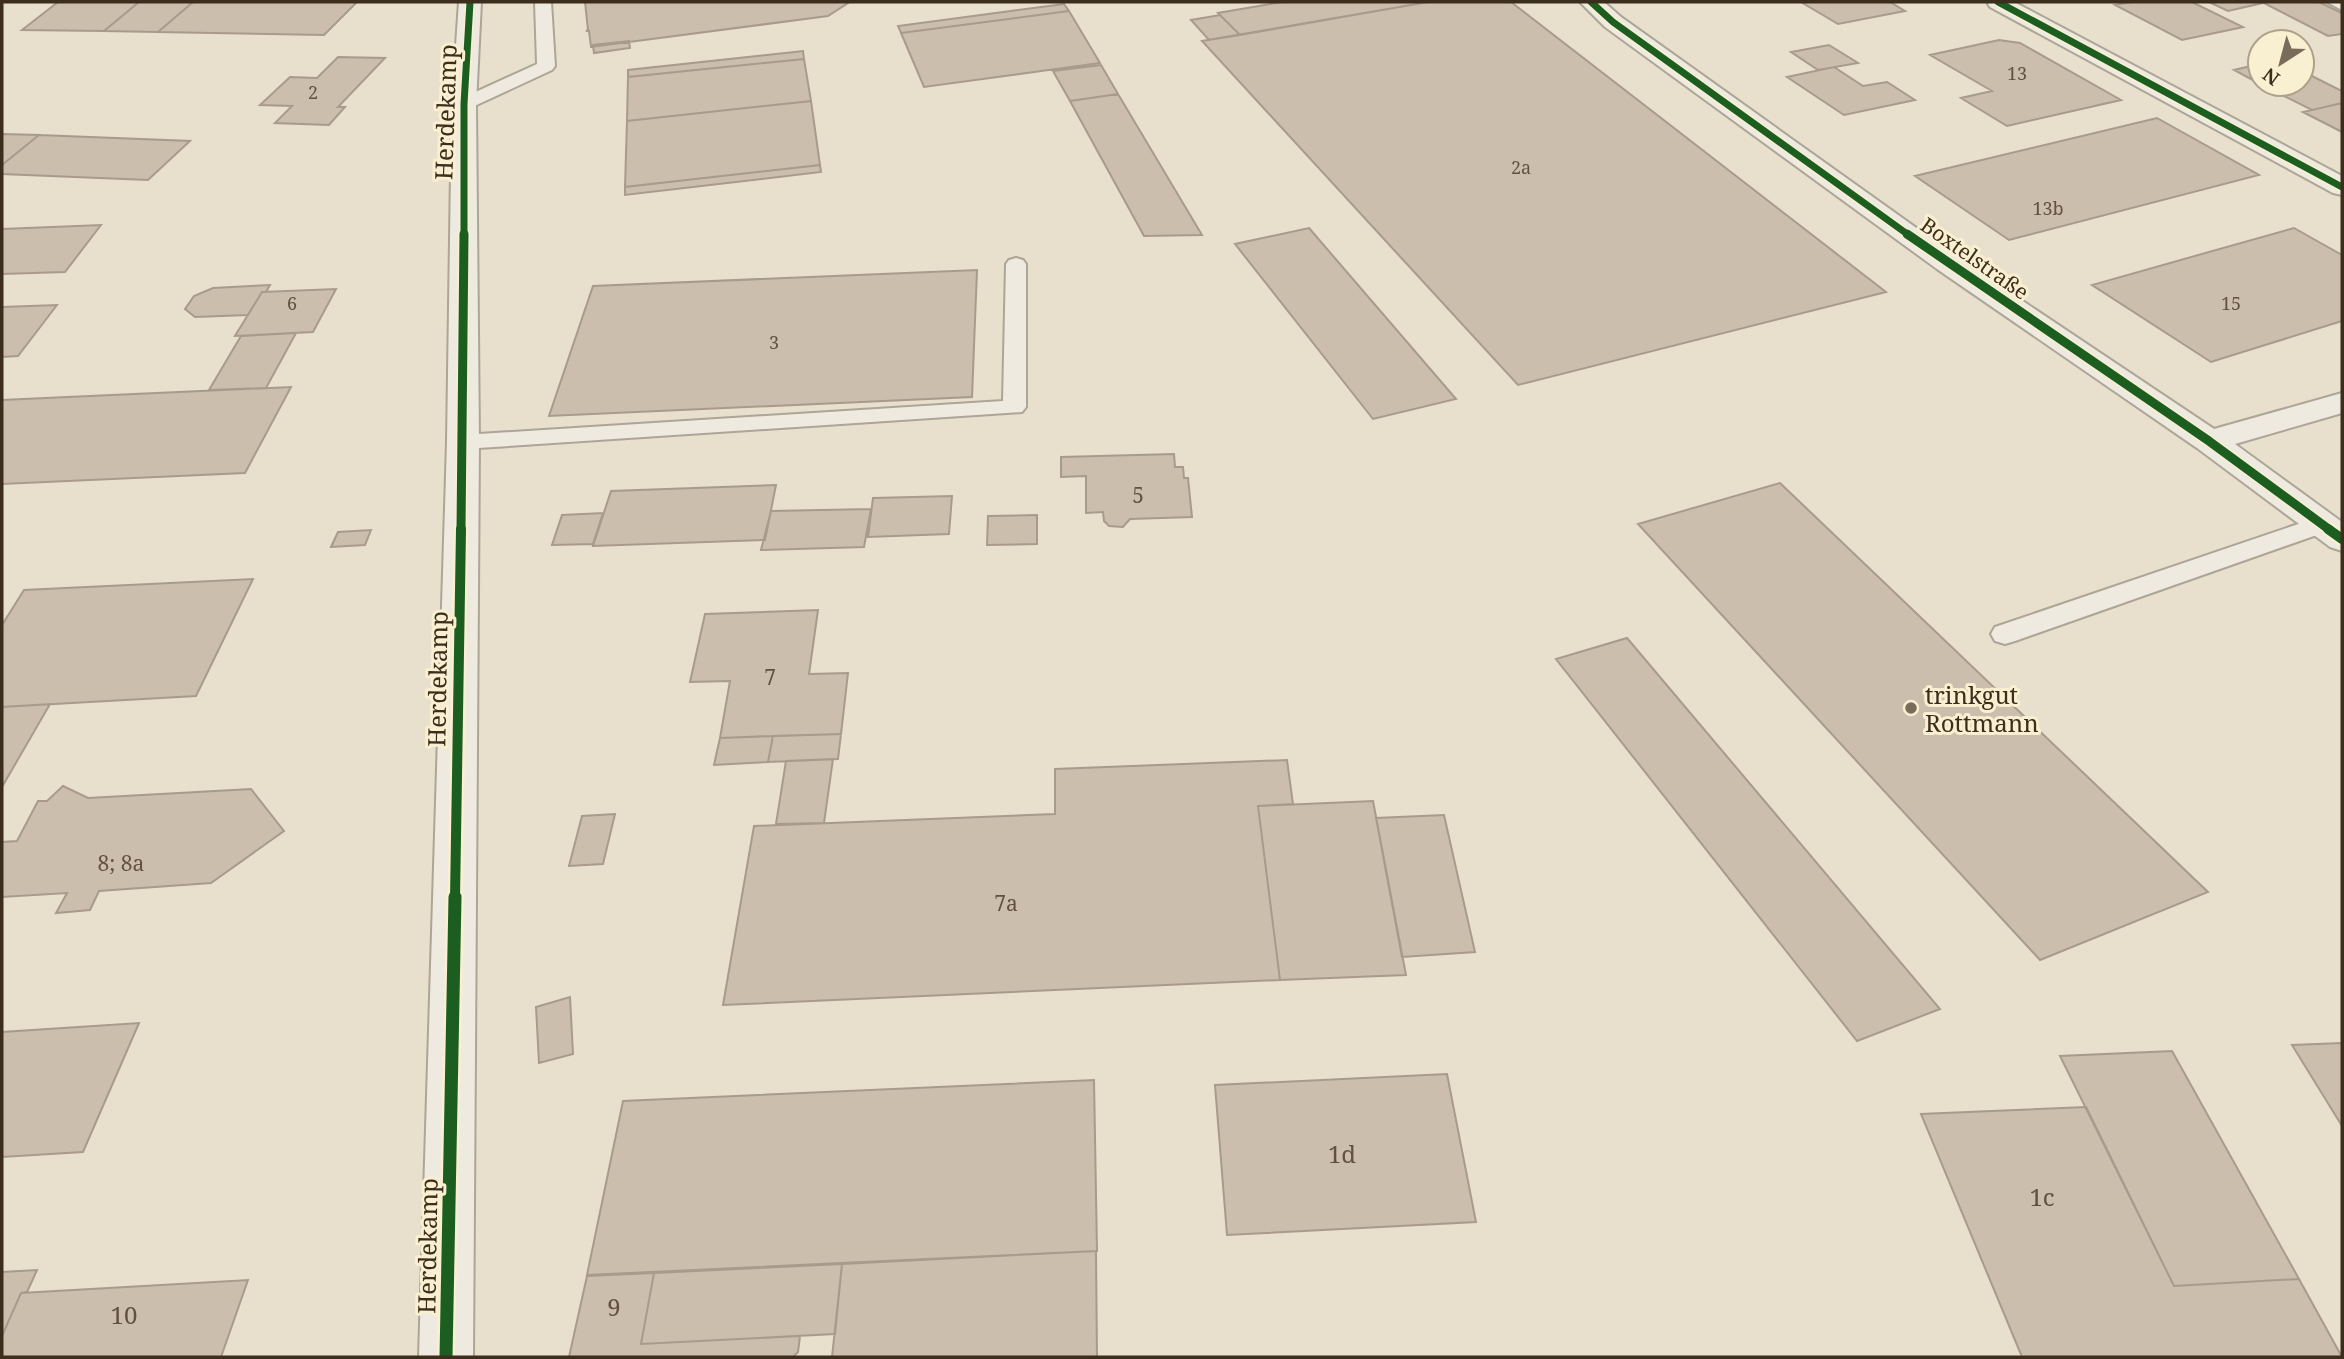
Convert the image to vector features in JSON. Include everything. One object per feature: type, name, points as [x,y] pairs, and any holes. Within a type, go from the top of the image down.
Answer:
[{"type":"street","name":"Herdekamp","points":[[446,1357],[463,442],[464,104],[470,2]]},
{"type":"street","name":"Boxtelstraße","points":[[1591,2],[1613,22],[1924,247],[2209,441],[2332,532]]},
{"type":"street","points":[[1998,2],[2342,187]]},
{"type":"street","points":[[2209,441],[2342,403]]},
{"type":"lane","points":[[464,104],[546,66],[543,2]]},
{"type":"lane","points":[[2335,2],[2342,5]]},
{"type":"lane","points":[[463,442],[1014,407],[1016,264]]},
{"type":"lane","points":[[2004,634],[2332,532]]},
{"type":"building","points":[[58,2],[139,2],[104,31],[22,30]]},
{"type":"building","points":[[139,2],[193,2],[158,32],[104,31]]},
{"type":"building","points":[[193,2],[357,2],[324,35],[158,32]]},
{"type":"building","points":[[585,2],[848,3],[828,16],[591,47],[589,31],[586,31]]},
{"type":"building","points":[[1282,2],[1428,2],[1240,35],[1218,13]]},
{"type":"building","points":[[1428,2],[1511,2],[1886,292],[1518,385],[1202,41]]},
{"type":"building","points":[[1801,2],[1890,2],[1905,11],[1838,24]]},
{"type":"building","points":[[2131,2],[2192,2],[2243,27],[2182,40],[2115,5]]},
{"type":"building","points":[[2209,2],[2260,2],[2263,3],[2228,11]]},
{"type":"building","points":[[2262,2],[2319,2],[2342,13],[2342,34],[2328,36]]},
{"type":"building","points":[[1064,4],[1069,11],[901,33],[898,26]]},
{"type":"building","points":[[1069,11],[1100,63],[924,87],[901,33]]},
{"type":"building","points":[[1220,15],[1240,35],[1209,40],[1191,20]]},
{"type":"building","points":[[1999,40],[2020,43],[2121,100],[2007,126],[1961,98],[1992,91],[1930,55]]},
{"type":"building","points":[[629,41],[630,48],[594,53],[593,45]]},
{"type":"building","points":[[1829,45],[1858,63],[1818,70],[1791,52]]},
{"type":"building","points":[[803,51],[804,59],[628,77],[628,70]]},
{"type":"building","points":[[338,57],[385,58],[338,107],[345,107],[329,125],[275,123],[292,106],[260,105],[290,77],[317,78]]},
{"type":"building","points":[[804,59],[811,101],[627,121],[628,77]]},
{"type":"building","points":[[1101,65],[1118,94],[1070,101],[1053,71]]},
{"type":"building","points":[[1834,67],[1863,86],[1887,82],[1915,100],[1844,115],[1787,77]]},
{"type":"building","points":[[2246,67],[2246,76],[2234,70]]},
{"type":"building","points":[[2316,78],[2342,91],[2342,103],[2312,110],[2288,98],[2316,98]]},
{"type":"building","points":[[1118,94],[1202,235],[1144,236],[1070,101]]},
{"type":"building","points":[[811,101],[820,165],[625,187],[627,121]]},
{"type":"building","points":[[2342,103],[2342,132],[2303,112],[2312,110]]},
{"type":"building","points":[[2157,118],[2259,175],[2009,240],[1915,176]]},
{"type":"building","points":[[2,134],[39,135],[2,165]]},
{"type":"building","points":[[39,135],[190,141],[148,180],[2,174],[2,165]]},
{"type":"building","points":[[820,165],[821,172],[625,195],[625,187]]},
{"type":"building","points":[[101,225],[65,272],[2,274],[2,229]]},
{"type":"building","points":[[1309,228],[1456,399],[1373,419],[1235,244]]},
{"type":"building","points":[[2294,228],[2342,255],[2342,321],[2211,362],[2092,285]]},
{"type":"building","points":[[977,270],[972,397],[549,416],[593,286]]},
{"type":"building","points":[[270,285],[266,292],[262,292],[248,315],[195,317],[185,309],[194,296],[213,288]]},
{"type":"building","points":[[336,289],[313,332],[235,336],[262,292]]},
{"type":"building","points":[[57,305],[18,356],[2,357],[2,307]]},
{"type":"building","points":[[296,333],[266,388],[209,390],[241,336]]},
{"type":"building","points":[[291,387],[245,473],[2,484],[2,400]]},
{"type":"building","points":[[1174,454],[1175,467],[1183,467],[1184,478],[1188,478],[1192,517],[1130,519],[1123,527],[1109,526],[1104,521],[1103,512],[1086,513],[1086,476],[1061,477],[1061,457]]},
{"type":"building","name":"trinkgut Rottmann","points":[[1780,483],[2208,892],[2040,960],[1638,524]]},
{"type":"building","points":[[776,485],[765,540],[593,546],[611,491]]},
{"type":"building","points":[[952,496],[949,534],[868,537],[873,498]]},
{"type":"building","points":[[871,509],[864,547],[761,550],[771,511]]},
{"type":"building","points":[[603,513],[593,544],[552,545],[562,515]]},
{"type":"building","points":[[1037,515],[1037,544],[987,545],[988,516]]},
{"type":"building","points":[[371,530],[365,545],[331,547],[338,532]]},
{"type":"building","points":[[253,579],[196,696],[2,707],[2,625],[24,590]]},
{"type":"building","points":[[818,610],[809,674],[848,673],[841,734],[720,738],[730,681],[690,682],[705,614]]},
{"type":"building","points":[[1627,638],[1940,1009],[1857,1041],[1556,659]]},
{"type":"building","points":[[50,704],[2,787],[2,707]]},
{"type":"building","points":[[841,734],[838,759],[768,762],[773,736]]},
{"type":"building","points":[[773,736],[768,762],[714,765],[720,738]]},
{"type":"building","points":[[833,759],[824,823],[776,824],[786,761]]},
{"type":"building","points":[[1287,760],[1293,804],[1258,806],[1280,980],[723,1005],[754,826],[1055,814],[1055,769]]},
{"type":"building","points":[[63,786],[88,798],[251,789],[284,831],[211,883],[99,891],[90,910],[56,913],[67,893],[2,897],[2,842],[17,841],[38,801],[47,801]]},
{"type":"building","points":[[1373,801],[1406,975],[1280,980],[1258,806]]},
{"type":"building","points":[[615,814],[603,864],[569,866],[582,816]]},
{"type":"building","points":[[1444,815],[1475,952],[1402,957],[1376,818]]},
{"type":"building","points":[[570,997],[573,1054],[539,1063],[536,1007]]},
{"type":"building","points":[[139,1023],[83,1152],[2,1157],[2,1032]]},
{"type":"building","points":[[2342,1043],[2342,1126],[2292,1045]]},
{"type":"building","points":[[2172,1051],[2299,1279],[2174,1286],[2060,1056]]},
{"type":"building","points":[[1447,1074],[1476,1222],[1227,1235],[1215,1085]]},
{"type":"building","points":[[1094,1080],[1097,1251],[587,1275],[623,1101]]},
{"type":"building","points":[[2086,1107],[2174,1286],[2299,1279],[2342,1357],[2022,1357],[1921,1114]]},
{"type":"building","points":[[1096,1251],[1097,1357],[832,1357],[842,1264]]},
{"type":"building","points":[[842,1264],[835,1334],[641,1344],[654,1273]]},
{"type":"building","points":[[37,1270],[27,1292],[21,1293],[2,1336],[2,1272]]},
{"type":"building","points":[[654,1273],[641,1344],[800,1336],[798,1352],[793,1357],[569,1357],[587,1276]]},
{"type":"building","points":[[248,1280],[221,1357],[2,1357],[2,1336],[21,1293]]},
{"type":"cycle path","points":[[446,1357],[463,442],[464,104],[470,2]]},
{"type":"cycle path","points":[[1591,2],[1613,22],[1947,263],[2209,441],[2342,539]]},
{"type":"cycle path","points":[[1998,2],[2342,187]]},
{"type":"place","name":"trinkgut Rottmann","points":[[1911,708]]}]
